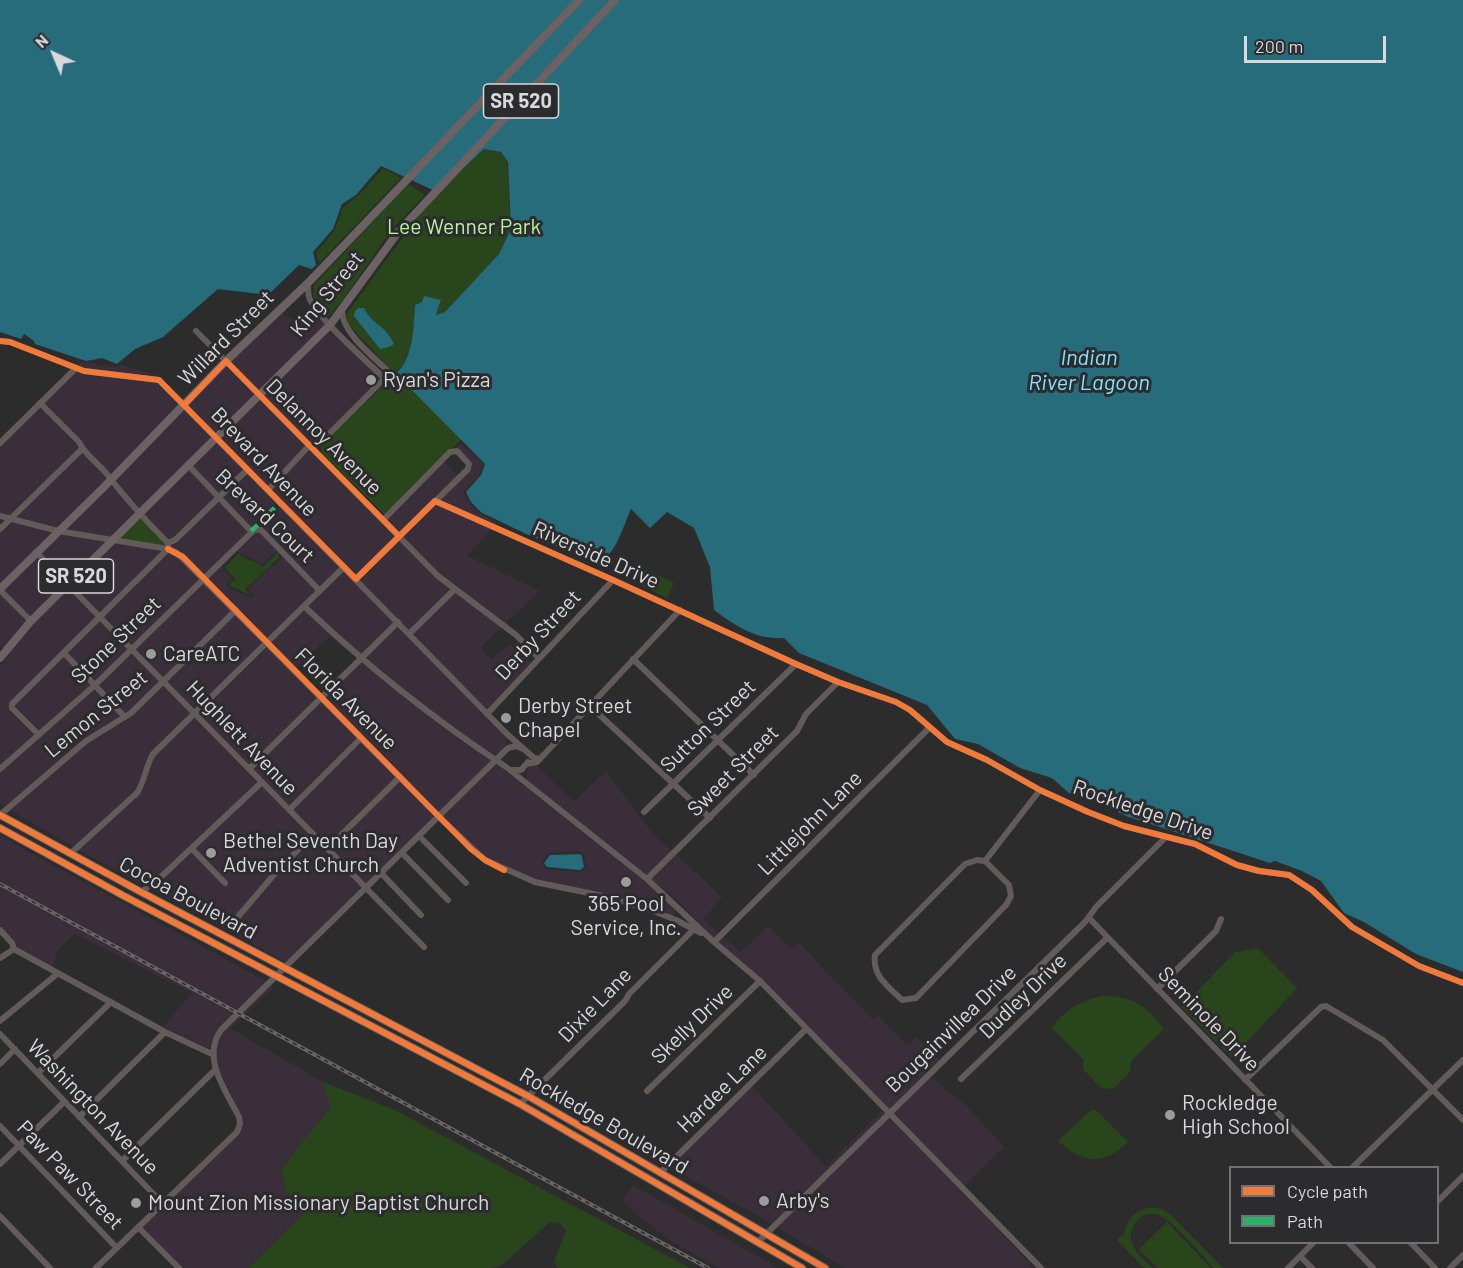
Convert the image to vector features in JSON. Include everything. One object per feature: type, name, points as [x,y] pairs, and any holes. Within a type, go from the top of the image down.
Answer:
[{"type":"main road","name":"Willard Street","points":[[0,589],[308,283],[579,0]]},
{"type":"main road","name":"King Street","points":[[216,437],[330,325],[399,231],[615,0]]},
{"type":"main road","name":"SR 520","points":[[0,658],[31,621],[216,437]]},
{"type":"main road","name":"Cocoa Boulevard","points":[[0,815],[363,1008]]},
{"type":"main road","name":"Cocoa Boulevard","points":[[0,828],[354,1017]]},
{"type":"main road","points":[[50,856],[70,854]]},
{"type":"main road","points":[[124,896],[141,892]]},
{"type":"main road","points":[[152,910],[169,906]]},
{"type":"main road","name":"Rockledge Boulevard","points":[[363,1008],[528,1096],[825,1268]]},
{"type":"main road","name":"Rockledge Boulevard","points":[[354,1017],[520,1104],[802,1268]]},
{"type":"main road","points":[[388,1034],[408,1032]]},
{"type":"main road","points":[[638,1173],[661,1172]]},
{"type":"street","points":[[308,283],[309,298],[330,325],[385,379]]},
{"type":"street","points":[[268,490],[310,447],[331,432],[390,373],[350,333],[344,323],[342,311]]},
{"type":"street","name":"Delannoy Avenue","points":[[196,331],[438,576],[516,635],[539,658]]},
{"type":"street","points":[[0,341],[10,342],[76,368],[0,442]]},
{"type":"street","name":"Brevard Avenue","points":[[76,368],[94,373],[144,376],[159,380],[509,736],[534,758],[540,759]]},
{"type":"street","name":"Florida Avenue","points":[[40,403],[79,442],[168,546],[183,557],[471,849],[504,870],[534,882],[608,897],[676,920],[694,928],[714,942]]},
{"type":"street","points":[[0,529],[82,448]]},
{"type":"street","points":[[356,579],[469,467],[469,464],[457,451],[450,452],[383,520]]},
{"type":"street","name":"Brevard Court","points":[[188,465],[251,531],[258,528],[261,530],[320,591]]},
{"type":"street","points":[[39,735],[12,708],[12,704],[168,546],[247,470]]},
{"type":"street","name":"Riverside Drive","points":[[435,501],[743,639]]},
{"type":"street","points":[[0,516],[58,531],[168,546]]},
{"type":"street","name":"Stone Street","points":[[0,769],[95,685],[251,531]]},
{"type":"street","name":"Hughlett Avenue","points":[[36,552],[424,947]]},
{"type":"street","points":[[70,854],[137,793],[153,754],[344,567]]},
{"type":"street","name":"Derby Street","points":[[487,714],[613,579]]},
{"type":"street","points":[[0,589],[31,621]]},
{"type":"street","points":[[409,634],[455,589]]},
{"type":"street","points":[[305,607],[410,698],[525,782],[675,903],[714,942],[760,981],[1041,1268]]},
{"type":"street","name":"Lemon Street","points":[[0,815],[86,741],[125,717],[236,610]]},
{"type":"street","points":[[508,769],[517,771],[537,762],[680,610]]},
{"type":"street","points":[[249,769],[398,622]]},
{"type":"street","name":"Rockledge Drive","points":[[743,639],[838,682],[896,702],[947,742],[987,760],[1040,790],[1124,826],[1195,844],[1237,865],[1289,875],[1312,890],[1352,927],[1419,966],[1463,983]]},
{"type":"street","points":[[64,652],[125,717]]},
{"type":"street","points":[[633,659],[754,775]]},
{"type":"street","name":"Sutton Street","points":[[644,812],[796,664]]},
{"type":"street","name":"Sweet Street","points":[[647,879],[797,731],[806,714],[838,682]]},
{"type":"street","points":[[590,706],[710,818]]},
{"type":"street","name":"Littlejohn Lane","points":[[714,942],[929,728]]},
{"type":"street","points":[[508,769],[503,757],[510,744],[509,736]]},
{"type":"street","points":[[289,810],[361,738]]},
{"type":"street","points":[[96,1268],[237,1132],[240,1124],[239,1117],[216,1069],[212,1054],[213,1043],[220,1030],[496,760],[507,750],[517,746],[526,751],[523,777],[525,782]]},
{"type":"street","points":[[327,849],[400,777]]},
{"type":"street","points":[[141,892],[192,849],[262,782]]},
{"type":"street","points":[[985,861],[1040,790]]},
{"type":"street","points":[[231,925],[313,834]]},
{"type":"street","points":[[419,836],[466,883]]},
{"type":"street","name":"Bougainvillea Drive","points":[[758,1242],[1089,918],[1096,907],[1165,838]]},
{"type":"street","points":[[192,849],[225,883]]},
{"type":"street","points":[[402,853],[448,900]]},
{"type":"street","points":[[977,860],[985,861],[1009,885],[1011,896],[1006,905],[916,998],[902,1000],[875,972],[873,964],[875,955],[965,864],[977,860]]},
{"type":"street","points":[[381,873],[422,915]]},
{"type":"street","points":[[675,903],[678,910],[676,920]]},
{"type":"street","name":"Seminole Drive","points":[[1089,918],[1329,1166]]},
{"type":"street","points":[[1157,989],[1216,932],[1221,919]]},
{"type":"street","name":"Dixie Lane","points":[[520,1104],[625,1001],[629,994],[694,928]]},
{"type":"street","points":[[0,930],[12,942],[14,950],[165,1032],[212,1054]]},
{"type":"street","name":"Dudley Drive","points":[[961,1079],[1107,938]]},
{"type":"street","points":[[0,958],[14,950]]},
{"type":"street","points":[[0,1021],[57,974]]},
{"type":"street","name":"Skelly Drive","points":[[647,1091],[760,981]]},
{"type":"street","points":[[38,1073],[111,1002]]},
{"type":"street","points":[[1245,1080],[1321,1007],[1326,1006],[1383,1040],[1463,1120]]},
{"type":"street","name":"Hardee Lane","points":[[661,1172],[806,1029]]},
{"type":"street","points":[[79,1117],[165,1032]]},
{"type":"street","name":"Washington Avenue","points":[[0,1034],[162,1203]]},
{"type":"street","points":[[0,1064],[15,1049]]},
{"type":"street","points":[[1353,1166],[1463,1060]]},
{"type":"street","points":[[122,1161],[216,1069]]},
{"type":"street","points":[[0,1164],[64,1101]]},
{"type":"street","name":"Paw Paw Street","points":[[0,1126],[117,1248]]},
{"type":"street","points":[[1439,1199],[1463,1176]]},
{"type":"street","points":[[0,1216],[50,1268]]},
{"type":"street","points":[[138,1227],[179,1268]]},
{"type":"street","points":[[1288,1268],[1312,1244]]},
{"type":"street","points":[[1350,1244],[1372,1268]]},
{"type":"street","points":[[1412,1244],[1435,1268]]},
{"type":"street","points":[[1450,1268],[1463,1255]]},
{"type":"street","points":[[1300,1256],[1312,1268]]},
{"type":"shaded area","points":[[281,312],[290,319],[322,319],[326,324],[259,392],[230,362]]},
{"type":"shaded area","points":[[330,328],[382,379],[330,430],[310,443],[263,396]]},
{"type":"shaded area","points":[[82,362],[117,367],[120,365],[158,376],[94,370],[78,366]]},
{"type":"shaded area","points":[[226,365],[255,395],[216,434],[188,405]]},
{"type":"shaded area","points":[[77,371],[158,382],[181,404],[110,476],[44,403]]},
{"type":"shaded area","points":[[259,399],[306,446],[268,487],[220,438]]},
{"type":"shaded area","points":[[41,407],[79,448],[9,515],[0,514],[0,446]]},
{"type":"shaded area","points":[[185,408],[213,437],[140,509],[113,481]]},
{"type":"shaded area","points":[[217,441],[244,470],[219,493],[192,466]]},
{"type":"shaded area","points":[[461,443],[483,464],[480,474],[464,492],[469,503],[481,514],[497,522],[494,525],[440,500],[472,469],[472,465],[455,448]]},
{"type":"shaded area","points":[[310,450],[396,536],[356,576],[272,491]]},
{"type":"shaded area","points":[[82,452],[107,480],[57,528],[16,517]]},
{"type":"shaded area","points":[[444,462],[458,475],[399,533],[386,520]]},
{"type":"shaded area","points":[[188,469],[215,497],[168,540],[143,514]]},
{"type":"shaded area","points":[[248,473],[276,503],[268,511],[259,513],[258,521],[251,528],[223,497]]},
{"type":"shaded area","points":[[110,484],[136,513],[112,537],[64,529]]},
{"type":"shaded area","points":[[219,501],[248,531],[204,574],[170,545]]},
{"type":"shaded area","points":[[436,504],[491,529],[467,556],[540,591],[505,624],[440,574],[403,537]]},
{"type":"shaded area","points":[[280,506],[340,567],[320,587],[260,527],[270,524],[272,515]]},
{"type":"shaded area","points":[[11,521],[53,532],[0,584],[0,532]]},
{"type":"shaded area","points":[[256,532],[259,532],[278,550],[262,564],[236,551]]},
{"type":"shaded area","points":[[59,534],[107,542],[68,580],[40,552]]},
{"type":"shaded area","points":[[399,540],[451,589],[409,630],[360,580]]},
{"type":"shaded area","points":[[114,543],[162,551],[100,613],[72,584]]},
{"type":"shaded area","points":[[169,552],[176,555],[200,578],[132,645],[104,617]]},
{"type":"shaded area","points":[[235,552],[222,567],[232,579],[227,584],[228,587],[252,598],[253,595],[248,589],[281,559],[282,555],[317,591],[268,639],[208,578]]},
{"type":"shaded area","points":[[37,556],[64,584],[31,617],[3,590]]},
{"type":"shaded area","points":[[344,571],[394,622],[361,654],[309,607]]},
{"type":"shaded area","points":[[204,582],[232,610],[163,678],[136,649]]},
{"type":"shaded area","points":[[68,588],[97,617],[10,702],[9,708],[35,735],[0,765],[0,667],[9,654],[7,652]]},
{"type":"shaded area","points":[[456,592],[502,627],[481,648],[491,659],[510,644],[530,664],[487,710],[413,634]]},
{"type":"shaded area","points":[[0,594],[27,621],[3,649],[0,647]]},
{"type":"shaded area","points":[[305,610],[355,655],[329,637],[298,665],[297,670],[271,643]]},
{"type":"shaded area","points":[[236,614],[264,643],[195,710],[167,681]]},
{"type":"shaded area","points":[[100,620],[128,649],[95,682],[67,653]]},
{"type":"shaded area","points":[[398,626],[507,737],[508,743],[495,757],[411,696],[366,657]]},
{"type":"shaded area","points":[[268,647],[318,698],[249,765],[199,714]]},
{"type":"shaded area","points":[[132,653],[160,681],[125,714],[99,686]]},
{"type":"shaded area","points":[[64,656],[91,685],[39,731],[14,705]]},
{"type":"shaded area","points":[[362,661],[409,700],[492,761],[438,813],[326,699]]},
{"type":"shaded area","points":[[164,685],[191,713],[151,753],[144,763],[140,784],[135,791],[74,847],[10,810],[88,743],[133,715]]},
{"type":"shaded area","points":[[95,689],[121,716],[84,739],[5,807],[0,804],[0,772]]},
{"type":"shaded area","points":[[322,702],[357,738],[289,806],[253,769]]},
{"type":"shaded area","points":[[195,717],[259,782],[144,886],[79,850],[139,795],[145,786],[149,765],[155,756]]},
{"type":"shaded area","points":[[361,742],[396,777],[327,845],[293,810]]},
{"type":"shaded area","points":[[496,764],[646,880],[676,910],[674,916],[535,880],[486,858],[442,817]],"holes":[[[580,851],[584,856],[586,867],[581,872],[546,869],[542,863],[549,853]]]},
{"type":"shaded area","points":[[536,765],[574,802],[606,771],[653,834],[672,851],[647,875],[527,781],[527,769]]},
{"type":"shaded area","points":[[400,781],[435,816],[365,884],[331,849]]},
{"type":"shaded area","points":[[262,786],[310,834],[228,925],[232,928],[313,838],[361,888],[286,962],[150,889],[192,853],[225,886],[228,883],[195,849]]},
{"type":"shaded area","points":[[0,835],[266,981],[219,1028],[211,1042],[210,1049],[163,1027],[192,993],[75,934],[57,951],[52,968],[15,945],[0,926]]},
{"type":"shaded area","points":[[676,854],[722,897],[703,919],[719,933],[714,938],[677,900],[651,879]]},
{"type":"shaded area","points":[[768,926],[791,949],[798,942],[873,1020],[879,1016],[907,1045],[917,1037],[939,1060],[888,1110],[759,978],[718,942],[723,937],[741,952]]},
{"type":"shaded area","points":[[271,984],[275,986],[230,1028],[323,1082],[330,1108],[281,1171],[286,1191],[307,1211],[248,1268],[182,1268],[142,1227],[239,1133],[241,1117],[214,1055],[216,1044],[223,1032]]},
{"type":"shaded area","points":[[930,1077],[966,1105],[1004,1147],[964,1187],[892,1113]]},
{"type":"shaded area","points":[[752,1086],[826,1167],[882,1111],[885,1113],[772,1224],[670,1167]]},
{"type":"shaded area","points":[[889,1117],[1034,1268],[845,1268],[777,1227]]},
{"type":"shaded area","points":[[633,1185],[778,1268],[719,1268],[669,1240],[622,1200]]},
{"type":"green space","name":"Lee Wenner Park","points":[[484,149],[501,152],[507,162],[511,229],[499,254],[445,312],[436,316],[441,301],[422,302],[415,305],[409,350],[396,374],[462,439],[385,515],[322,453],[320,446],[395,374],[350,326],[346,315],[436,192]]},
{"type":"green space","points":[[383,168],[401,178],[319,263],[316,253],[334,231],[343,208],[361,193]]},
{"type":"green space","points":[[408,184],[425,195],[392,229],[342,301],[327,318],[313,298],[314,285]]},
{"type":"green space","points":[[140,517],[165,544],[165,546],[118,538]]},
{"type":"green space","points":[[278,552],[279,558],[245,589],[251,596],[229,585],[235,579],[225,568],[238,553],[263,567]]},
{"type":"green space","points":[[645,569],[674,583],[667,598],[638,584]]},
{"type":"green space","points":[[1258,948],[1297,988],[1232,1058],[1182,1007],[1236,951]]},
{"type":"green space","points":[[1101,996],[1130,1000],[1144,1008],[1164,1029],[1131,1061],[1130,1072],[1113,1089],[1100,1088],[1083,1069],[1084,1060],[1052,1028],[1074,1007]]},
{"type":"green space","points":[[323,1082],[393,1109],[690,1268],[559,1268],[554,1262],[566,1230],[559,1223],[550,1222],[502,1265],[492,1268],[248,1268],[306,1211],[286,1191],[281,1171],[330,1108]]},
{"type":"green space","points":[[1091,1110],[1096,1110],[1128,1142],[1110,1155],[1093,1159],[1076,1154],[1058,1141]]},
{"type":"green space","points":[[1153,1207],[1170,1214],[1223,1268],[1214,1268],[1172,1224],[1165,1218],[1153,1214],[1137,1221],[1131,1237],[1133,1247],[1153,1268],[1144,1268],[1117,1240],[1122,1235],[1124,1237],[1127,1225],[1133,1216],[1141,1210]]},
{"type":"green space","points":[[1167,1222],[1211,1268],[1158,1268],[1139,1249]]},
{"type":"water","name":"Indian River Lagoon","points":[[0,0],[1463,0],[1463,972],[1416,954],[1364,922],[1344,913],[1321,881],[1302,871],[1275,861],[1270,863],[1126,816],[1093,799],[1070,794],[1052,778],[1020,768],[978,744],[955,739],[927,705],[799,653],[784,638],[764,637],[738,626],[714,610],[710,567],[694,528],[667,512],[650,528],[631,509],[611,551],[608,555],[599,558],[584,556],[546,543],[482,513],[471,502],[466,492],[481,475],[485,464],[396,374],[409,351],[415,305],[422,302],[424,296],[441,300],[436,315],[445,312],[499,254],[511,229],[508,162],[501,152],[484,149],[437,192],[381,166],[356,195],[342,204],[333,229],[313,252],[316,265],[312,269],[299,265],[268,295],[218,289],[163,337],[135,349],[117,364],[102,358],[86,361],[35,344],[24,334],[21,339],[0,332]]},
{"type":"water","points":[[364,308],[394,344],[380,349],[354,316],[355,311]]},
{"type":"water","points":[[580,854],[584,867],[580,870],[547,867],[544,863],[550,855]]},
{"type":"railway","points":[[0,884],[708,1268]]},
{"type":"marked path","points":[[268,514],[280,503]]},
{"type":"marked path","points":[[251,531],[261,522]]},
{"type":"cycle path","points":[[0,341],[10,342],[84,371],[159,380],[356,579],[435,501],[796,664],[838,682],[896,702],[910,710],[947,742],[1088,812],[1124,826],[1195,844],[1237,865],[1289,875],[1312,890],[1352,927],[1419,966],[1463,983]]},
{"type":"cycle path","points":[[184,405],[226,361],[399,536]]},
{"type":"cycle path","points":[[168,549],[183,557],[471,849],[504,870]]},
{"type":"cycle path","points":[[0,815],[528,1096],[825,1268]]},
{"type":"cycle path","points":[[0,828],[124,896],[520,1104],[802,1268]]},
{"type":"place","name":"Ryan's Pizza","points":[[371,380]]},
{"type":"place","name":"CareATC","points":[[151,654]]},
{"type":"place","name":"Derby Street Chapel","points":[[506,718]]},
{"type":"place","name":"Bethel Seventh Day Adventist Church","points":[[211,853]]},
{"type":"place","name":"365 Pool Service, Inc.","points":[[626,882]]},
{"type":"place","name":"Rockledge High School","points":[[1170,1115]]},
{"type":"place","name":"Arby's","points":[[764,1201]]},
{"type":"place","name":"Mount Zion Missionary Baptist Church","points":[[136,1203]]}]
